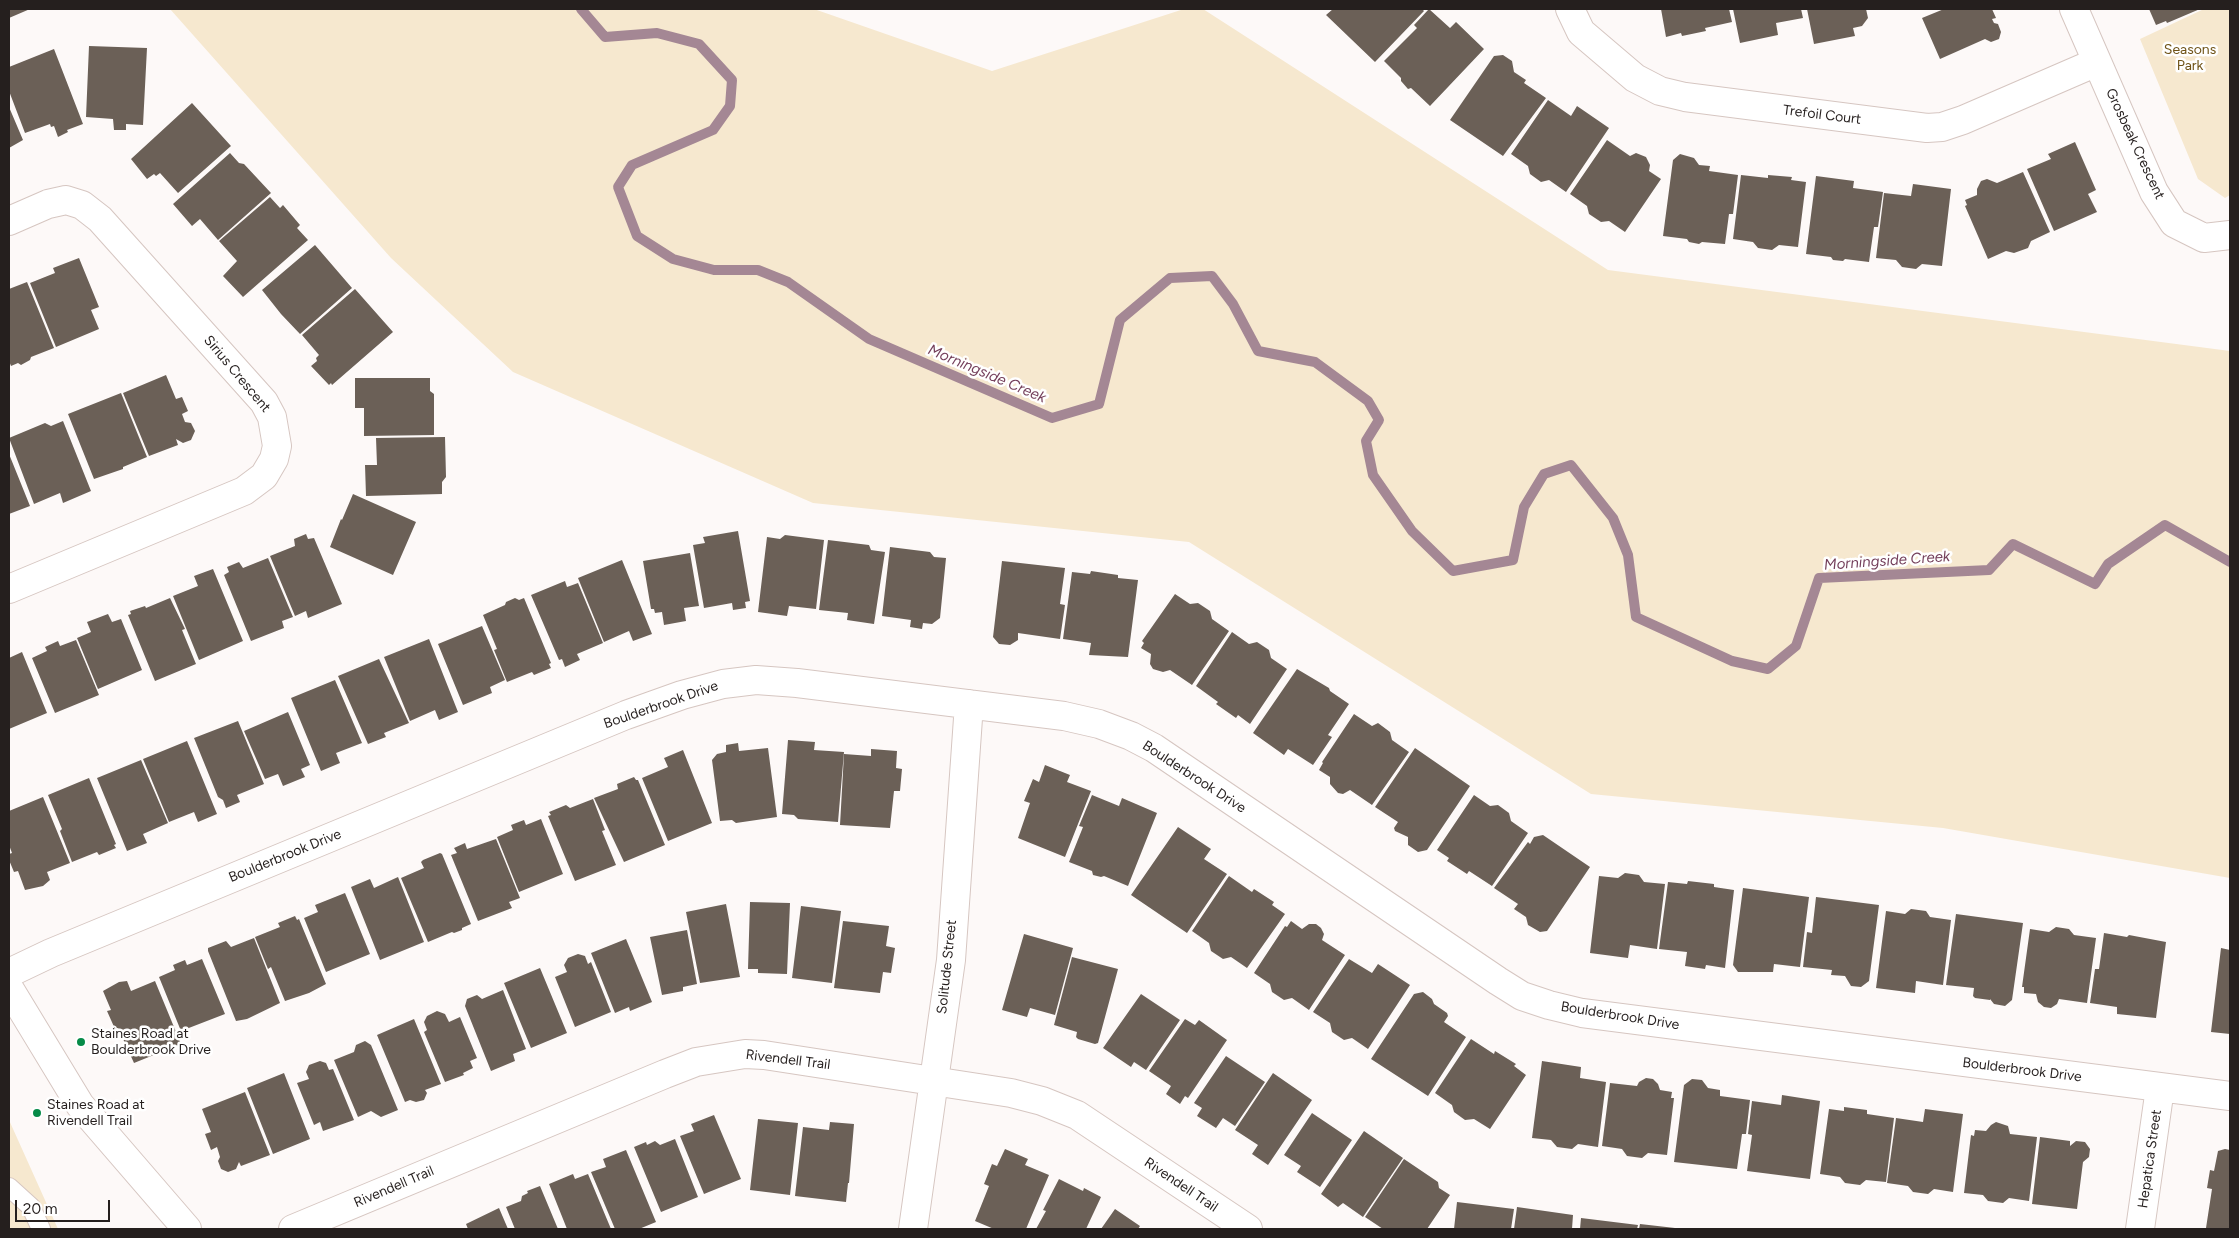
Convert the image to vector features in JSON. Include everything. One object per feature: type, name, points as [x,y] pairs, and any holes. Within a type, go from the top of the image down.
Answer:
[{"type":"street","name":"Trefoil Court","points":[[1570,9],[1582,32],[1635,78],[1660,91],[1685,97],[1927,128],[1963,120],[2097,62]]},
{"type":"street","name":"Grosbeak Crescent","points":[[2074,9],[2154,192],[2174,223],[2204,238],[2230,236]]},
{"type":"street","name":"Sirius Crescent","points":[[9,221],[48,204],[66,200],[82,205],[100,219],[264,402],[272,417],[277,446],[274,459],[264,476],[244,491],[9,589]]},
{"type":"street","name":"Boulderbrook Drive","points":[[9,973],[51,953],[589,730],[682,695],[723,684],[756,680],[798,682],[1064,716],[1099,724],[1131,736],[1154,748],[1498,981],[1522,996],[1549,1005],[1582,1013],[2230,1096]]},
{"type":"street","name":"Solitude Street","points":[[914,1229],[950,960],[969,704]]},
{"type":"street","points":[[9,988],[80,1105],[187,1229]]},
{"type":"street","name":"Rivendell Trail","points":[[292,1229],[696,1062],[745,1054],[764,1055],[1011,1093],[1042,1101],[1077,1115],[1248,1229]]},
{"type":"street","name":"Hepatica Street","points":[[2140,1229],[2160,1088]]},
{"type":"lane","points":[[9,1187],[31,1207],[40,1229]]},
{"type":"green space","points":[[170,9],[814,9],[992,71],[1184,9],[1203,9],[1608,270],[2230,351],[2230,878],[1943,828],[1591,794],[1189,542],[813,503],[513,372],[391,258]]},
{"type":"green space","name":"Seasons Park","points":[[2204,9],[2230,9],[2230,195],[2225,198],[2198,179],[2140,39]]},
{"type":"green space","points":[[9,1120],[58,1229],[9,1229]]},
{"type":"building","points":[[9,9],[30,9],[9,18]]},
{"type":"building","points":[[1333,9],[1422,9],[1424,11],[1375,62],[1326,15]]},
{"type":"building","points":[[1429,9],[1450,28],[1456,22],[1484,49],[1430,106],[1411,88],[1408,89],[1401,81],[1401,78],[1384,61],[1417,28],[1414,25]]},
{"type":"building","points":[[1661,9],[1729,9],[1732,22],[1705,28],[1706,31],[1682,36],[1681,33],[1666,37]]},
{"type":"building","points":[[1733,9],[1801,9],[1803,18],[1776,23],[1778,35],[1740,43]]},
{"type":"building","points":[[1807,9],[1866,9],[1868,18],[1862,26],[1853,28],[1855,36],[1814,44]]},
{"type":"building","points":[[1944,9],[1992,9],[1996,18],[1992,19],[1994,23],[1998,24],[2001,32],[1999,39],[1991,42],[1985,39],[1940,59],[1922,18]]},
{"type":"building","points":[[2149,9],[2200,9],[2167,23],[2166,21],[2156,25]]},
{"type":"building","points":[[89,46],[147,48],[143,125],[126,124],[126,130],[114,130],[113,119],[86,117]]},
{"type":"building","points":[[54,49],[83,124],[67,130],[68,132],[58,137],[54,126],[51,127],[50,124],[25,133],[9,91],[9,67]]},
{"type":"building","points":[[1503,55],[1512,61],[1514,72],[1526,80],[1524,83],[1546,98],[1503,156],[1450,120],[1494,56]]},
{"type":"building","points":[[1548,100],[1571,116],[1577,106],[1609,128],[1566,192],[1549,180],[1541,182],[1530,174],[1528,166],[1511,154]]},
{"type":"building","points":[[192,103],[231,146],[178,193],[160,173],[156,176],[154,174],[147,179],[131,159]]},
{"type":"building","points":[[9,107],[23,140],[9,148]]},
{"type":"building","points":[[1607,140],[1630,156],[1636,153],[1646,157],[1650,165],[1649,171],[1661,179],[1625,232],[1609,221],[1601,222],[1589,214],[1587,206],[1570,194]]},
{"type":"building","points":[[2075,142],[2096,190],[2088,194],[2097,212],[2054,231],[2027,169],[2051,159],[2048,154]]},
{"type":"building","points":[[230,153],[239,163],[244,164],[271,193],[218,240],[200,219],[192,226],[173,204]]},
{"type":"building","points":[[1680,154],[1694,158],[1699,165],[1710,166],[1709,171],[1738,175],[1733,214],[1729,214],[1725,244],[1702,242],[1699,244],[1689,242],[1687,239],[1663,236],[1673,160]]},
{"type":"building","points":[[2023,172],[2050,232],[2031,241],[2028,248],[2014,253],[2006,251],[1988,259],[1965,206],[1967,205],[1965,200],[1977,195],[1977,189],[1981,181],[1987,179],[1997,183]]},
{"type":"building","points":[[1741,175],[1768,178],[1768,175],[1792,177],[1791,180],[1806,182],[1798,247],[1779,245],[1772,250],[1758,248],[1753,242],[1733,239]]},
{"type":"building","points":[[1816,176],[1854,181],[1853,188],[1883,192],[1878,227],[1874,227],[1869,262],[1845,259],[1843,261],[1833,260],[1831,257],[1806,254]]},
{"type":"building","points":[[1913,184],[1951,189],[1942,266],[1922,264],[1916,269],[1902,267],[1896,260],[1876,258],[1884,193],[1911,196]]},
{"type":"building","points":[[270,197],[280,208],[283,205],[300,225],[297,228],[308,240],[243,297],[223,276],[237,261],[219,241]]},
{"type":"building","points":[[315,245],[352,288],[300,334],[262,290]]},
{"type":"building","points":[[79,258],[99,307],[91,310],[99,329],[56,347],[30,283],[55,273],[53,268]]},
{"type":"building","points":[[27,282],[54,348],[31,357],[30,360],[21,365],[18,363],[11,366],[9,361],[9,289]]},
{"type":"building","points":[[355,289],[393,332],[332,385],[331,383],[329,385],[311,366],[317,361],[316,358],[319,355],[302,335]]},
{"type":"building","points":[[166,375],[176,399],[182,397],[188,411],[182,414],[185,422],[191,423],[195,431],[191,440],[183,443],[176,439],[178,445],[149,456],[123,393]]},
{"type":"building","points":[[355,378],[430,378],[430,391],[434,394],[434,435],[364,436],[364,408],[355,408]]},
{"type":"building","points":[[121,393],[147,457],[123,467],[123,469],[94,479],[68,414]]},
{"type":"building","points":[[63,421],[91,491],[63,503],[60,493],[34,504],[9,438],[45,423],[51,426]]},
{"type":"building","points":[[445,437],[446,477],[442,482],[442,494],[366,496],[365,465],[377,465],[376,438]]},
{"type":"building","points":[[9,454],[30,506],[9,514]]},
{"type":"building","points":[[353,494],[416,522],[393,575],[330,547]]},
{"type":"building","points":[[738,531],[750,601],[745,602],[746,608],[733,610],[732,603],[704,608],[693,545],[705,543],[703,537]]},
{"type":"building","points":[[306,534],[308,539],[314,538],[342,604],[308,618],[306,611],[295,616],[270,556],[295,546],[294,539]]},
{"type":"building","points":[[785,535],[824,540],[816,609],[789,606],[787,616],[758,612],[767,537],[780,539]]},
{"type":"building","points":[[828,540],[869,545],[871,550],[885,552],[874,624],[847,620],[848,613],[819,610]]},
{"type":"building","points":[[890,547],[930,552],[934,557],[946,558],[940,618],[932,624],[923,623],[922,629],[910,627],[911,620],[882,616]]},
{"type":"building","points":[[690,553],[699,606],[684,608],[686,621],[664,625],[662,612],[655,613],[654,609],[651,609],[643,561]]},
{"type":"building","points":[[268,558],[293,617],[282,621],[284,628],[251,641],[224,575],[229,572],[227,567],[239,562],[243,568]]},
{"type":"building","points":[[622,560],[652,634],[633,641],[629,631],[604,642],[578,578]]},
{"type":"building","points":[[1002,561],[1065,568],[1060,604],[1065,605],[1060,639],[1018,633],[1018,640],[1010,645],[999,644],[993,637]]},
{"type":"building","points":[[213,569],[243,641],[199,660],[173,596],[198,586],[194,576]]},
{"type":"building","points":[[1091,571],[1118,575],[1118,578],[1138,580],[1128,657],[1089,655],[1091,643],[1063,639],[1072,572],[1090,574]]},
{"type":"building","points":[[565,581],[567,587],[578,583],[603,643],[577,654],[580,660],[565,667],[562,659],[559,660],[531,595]]},
{"type":"building","points":[[1175,594],[1190,604],[1198,603],[1210,611],[1212,619],[1229,631],[1192,685],[1170,670],[1163,672],[1153,669],[1150,664],[1151,654],[1141,648],[1144,643],[1142,641]]},
{"type":"building","points":[[170,598],[185,629],[182,630],[196,664],[155,681],[128,615],[131,614],[130,611],[145,606],[146,608]]},
{"type":"building","points":[[515,598],[519,600],[524,598],[551,663],[549,664],[551,668],[534,675],[532,672],[507,682],[494,650],[497,649],[483,615]]},
{"type":"building","points":[[108,614],[112,622],[121,619],[142,670],[98,689],[77,638],[91,632],[87,622]]},
{"type":"building","points":[[482,626],[505,680],[490,687],[492,693],[463,705],[438,644]]},
{"type":"building","points":[[1232,632],[1249,644],[1257,642],[1269,650],[1271,658],[1287,669],[1250,724],[1238,715],[1236,718],[1216,704],[1218,702],[1196,686]]},
{"type":"building","points":[[429,639],[458,712],[439,720],[435,710],[410,721],[384,657]]},
{"type":"building","points":[[76,640],[99,695],[55,713],[32,658],[47,651],[45,647],[58,641],[60,646]]},
{"type":"building","points":[[22,652],[47,713],[9,729],[9,658]]},
{"type":"building","points":[[379,659],[409,723],[384,733],[386,737],[368,744],[338,676]]},
{"type":"building","points":[[1297,669],[1329,688],[1330,691],[1349,704],[1328,735],[1332,737],[1313,765],[1288,749],[1284,755],[1253,733]]},
{"type":"building","points":[[335,680],[362,743],[336,753],[340,763],[321,771],[291,698]]},
{"type":"building","points":[[288,712],[310,765],[301,769],[305,777],[283,786],[278,774],[265,779],[244,731]]},
{"type":"building","points":[[1354,714],[1372,726],[1378,723],[1390,732],[1392,740],[1409,752],[1372,805],[1350,790],[1343,794],[1338,793],[1330,784],[1330,777],[1319,770],[1322,762]]},
{"type":"building","points":[[238,721],[264,784],[237,795],[240,802],[226,808],[223,800],[218,797],[194,738]]},
{"type":"building","points":[[788,740],[815,742],[814,750],[844,752],[838,822],[798,819],[794,815],[782,814]]},
{"type":"building","points":[[187,741],[217,814],[198,822],[194,812],[169,822],[143,759]]},
{"type":"building","points":[[738,743],[739,751],[768,748],[777,817],[736,823],[732,820],[720,821],[712,760],[717,754],[726,752],[726,745]]},
{"type":"building","points":[[1415,748],[1470,786],[1427,850],[1418,852],[1408,845],[1408,837],[1395,831],[1394,828],[1398,822],[1375,807]]},
{"type":"building","points":[[871,749],[897,751],[896,768],[902,769],[900,791],[894,791],[890,828],[840,825],[844,754],[871,756]]},
{"type":"building","points":[[683,750],[712,823],[668,841],[642,778],[668,767],[664,758]]},
{"type":"building","points":[[141,760],[168,823],[143,834],[147,843],[127,851],[97,778]]},
{"type":"building","points":[[1045,765],[1070,775],[1067,782],[1091,791],[1065,857],[1018,838],[1030,803],[1024,801],[1033,779],[1039,782]]},
{"type":"building","points":[[634,777],[638,780],[665,845],[624,862],[594,798],[618,789],[617,784]]},
{"type":"building","points":[[89,778],[116,848],[99,855],[97,852],[72,862],[60,831],[62,829],[48,795]]},
{"type":"building","points":[[1092,795],[1119,806],[1122,798],[1157,813],[1128,886],[1104,876],[1093,875],[1092,871],[1069,862],[1083,827],[1079,826]]},
{"type":"building","points":[[1474,795],[1490,806],[1498,805],[1509,813],[1511,821],[1528,833],[1492,886],[1469,871],[1467,874],[1447,861],[1449,858],[1437,850]]},
{"type":"building","points":[[43,797],[70,863],[47,872],[50,880],[43,886],[25,890],[18,871],[14,872],[9,860],[9,854],[12,853],[9,845],[9,811]]},
{"type":"building","points":[[593,799],[605,830],[602,831],[616,865],[575,881],[548,816],[551,815],[549,812],[566,805],[570,808]]},
{"type":"building","points":[[541,819],[563,874],[519,892],[497,837],[513,830],[511,825],[524,820],[526,825]]},
{"type":"building","points":[[1178,827],[1211,849],[1204,859],[1227,874],[1187,933],[1131,895]]},
{"type":"building","points":[[1543,835],[1590,867],[1547,931],[1540,932],[1528,925],[1526,917],[1514,909],[1518,904],[1494,888],[1528,842],[1530,844],[1534,837]]},
{"type":"building","points":[[496,839],[520,898],[509,902],[512,908],[478,921],[451,855],[457,853],[454,848],[465,843],[467,849]]},
{"type":"building","points":[[440,853],[471,924],[462,928],[462,930],[428,942],[401,878],[424,868],[421,862],[423,860]]},
{"type":"building","points":[[1625,873],[1639,875],[1644,882],[1665,884],[1657,949],[1630,945],[1628,958],[1590,953],[1599,876],[1618,878]]},
{"type":"building","points":[[1229,876],[1252,892],[1254,889],[1274,902],[1272,905],[1285,914],[1247,968],[1231,957],[1223,959],[1211,951],[1209,943],[1192,931]]},
{"type":"building","points":[[398,877],[424,942],[380,960],[351,887],[370,879],[374,888]]},
{"type":"building","points":[[1688,881],[1714,884],[1714,887],[1734,890],[1725,968],[1706,965],[1705,969],[1685,966],[1687,952],[1659,949],[1668,882],[1687,884]]},
{"type":"building","points":[[1743,888],[1809,897],[1800,967],[1774,964],[1773,972],[1738,972],[1733,965]]},
{"type":"building","points":[[345,893],[370,954],[326,972],[304,918],[318,912],[315,905]]},
{"type":"building","points":[[1816,897],[1879,905],[1869,981],[1861,987],[1851,986],[1845,976],[1831,975],[1832,970],[1803,967],[1807,932],[1812,933]]},
{"type":"building","points":[[750,902],[790,903],[787,974],[758,973],[758,969],[748,969]]},
{"type":"building","points":[[726,904],[740,977],[700,983],[686,912]]},
{"type":"building","points":[[801,906],[841,911],[832,983],[792,978]]},
{"type":"building","points":[[1911,909],[1926,911],[1930,917],[1951,920],[1943,985],[1916,981],[1915,993],[1876,988],[1886,911],[1905,914]]},
{"type":"building","points":[[1956,914],[2023,923],[2012,1000],[2005,1006],[1994,1004],[1990,999],[1975,998],[1973,996],[1974,988],[1946,985]]},
{"type":"building","points":[[295,916],[297,920],[299,919],[326,984],[309,993],[285,1001],[271,967],[268,969],[255,937],[280,927],[278,923]]},
{"type":"building","points":[[843,921],[889,926],[886,946],[895,948],[891,973],[883,972],[880,993],[834,988]]},
{"type":"building","points":[[1291,921],[1302,929],[1309,924],[1316,924],[1324,934],[1322,940],[1345,955],[1309,1010],[1292,998],[1284,1000],[1272,992],[1270,984],[1254,973],[1285,926],[1287,927]]},
{"type":"building","points":[[2056,927],[2069,929],[2074,935],[2096,938],[2087,1003],[2059,999],[2057,1004],[2051,1008],[2044,1007],[2038,1002],[2036,994],[2024,993],[2024,987],[2022,987],[2030,929],[2049,932]]},
{"type":"building","points":[[687,930],[697,984],[683,987],[683,991],[662,995],[650,937]]},
{"type":"building","points":[[2104,933],[2127,937],[2129,935],[2166,942],[2156,1018],[2117,1014],[2117,1007],[2090,1003],[2095,969],[2099,969]]},
{"type":"building","points":[[1024,934],[1073,948],[1055,1015],[1030,1008],[1027,1017],[1002,1010]]},
{"type":"building","points":[[254,938],[280,1003],[247,1019],[236,1021],[208,948],[226,941],[231,947]]},
{"type":"building","points":[[626,939],[652,1002],[630,1011],[629,1007],[615,1013],[591,953]]},
{"type":"building","points":[[2221,948],[2230,950],[2230,1034],[2211,1032]]},
{"type":"building","points":[[578,954],[585,956],[588,964],[591,962],[611,1012],[575,1027],[555,977],[567,972],[564,965],[568,958]]},
{"type":"building","points":[[1072,957],[1118,969],[1098,1043],[1095,1044],[1078,1039],[1076,1037],[1077,1032],[1054,1025]]},
{"type":"building","points":[[202,959],[225,1014],[181,1031],[159,977],[175,970],[173,965],[185,960],[187,965]]},
{"type":"building","points":[[1349,959],[1372,973],[1378,964],[1410,985],[1368,1049],[1352,1038],[1344,1040],[1332,1032],[1330,1023],[1313,1012]]},
{"type":"building","points":[[540,968],[567,1033],[531,1048],[504,983]]},
{"type":"building","points":[[127,981],[131,991],[155,981],[181,1044],[134,1063],[118,1028],[115,1029],[107,1011],[111,1010],[103,991],[119,982]]},
{"type":"building","points":[[503,990],[526,1049],[513,1054],[515,1061],[491,1071],[465,1006],[467,999],[477,995],[482,999]]},
{"type":"building","points":[[1423,992],[1432,999],[1434,1004],[1447,1013],[1448,1016],[1444,1022],[1466,1037],[1428,1096],[1371,1059],[1414,994]]},
{"type":"building","points":[[1141,994],[1180,1020],[1146,1070],[1134,1062],[1131,1067],[1103,1048]]},
{"type":"building","points":[[437,1011],[445,1014],[449,1022],[460,1017],[477,1058],[470,1061],[473,1068],[463,1073],[464,1075],[445,1082],[424,1032],[427,1030],[424,1022],[427,1016]]},
{"type":"building","points":[[414,1019],[441,1084],[425,1090],[427,1093],[424,1100],[405,1102],[377,1035]]},
{"type":"building","points":[[1185,1019],[1195,1025],[1199,1020],[1227,1040],[1188,1098],[1185,1096],[1180,1104],[1166,1094],[1171,1086],[1149,1071]]},
{"type":"building","points":[[1471,1039],[1494,1054],[1495,1051],[1516,1064],[1514,1066],[1526,1075],[1490,1129],[1474,1119],[1465,1120],[1454,1112],[1452,1105],[1435,1093]]},
{"type":"building","points":[[365,1041],[371,1045],[398,1110],[381,1117],[371,1111],[358,1117],[334,1060],[354,1052],[356,1045]]},
{"type":"building","points":[[1226,1056],[1265,1082],[1235,1126],[1223,1118],[1216,1128],[1197,1116],[1202,1108],[1194,1103]]},
{"type":"building","points":[[320,1061],[326,1063],[329,1070],[333,1069],[354,1120],[323,1131],[320,1122],[314,1125],[297,1083],[309,1079],[306,1072],[309,1065]]},
{"type":"building","points":[[1542,1061],[1581,1067],[1580,1078],[1606,1082],[1598,1147],[1578,1144],[1572,1149],[1557,1147],[1551,1140],[1532,1138]]},
{"type":"building","points":[[284,1073],[310,1139],[273,1154],[247,1088]]},
{"type":"building","points":[[1273,1073],[1312,1100],[1268,1165],[1252,1154],[1258,1145],[1235,1130]]},
{"type":"building","points":[[1646,1078],[1653,1079],[1658,1084],[1660,1090],[1672,1092],[1671,1098],[1674,1098],[1667,1155],[1648,1153],[1642,1158],[1627,1156],[1622,1149],[1602,1146],[1610,1083],[1637,1086],[1639,1082]]},
{"type":"building","points":[[1692,1079],[1702,1080],[1708,1088],[1720,1090],[1720,1096],[1750,1100],[1746,1134],[1742,1134],[1737,1169],[1674,1162],[1684,1085]]},
{"type":"building","points":[[245,1092],[270,1155],[241,1166],[239,1162],[236,1169],[228,1172],[221,1169],[218,1161],[220,1157],[217,1147],[211,1150],[205,1134],[211,1132],[202,1109]]},
{"type":"building","points":[[1782,1095],[1820,1101],[1810,1179],[1747,1171],[1752,1135],[1748,1134],[1752,1101],[1781,1105]]},
{"type":"building","points":[[1844,1107],[1867,1110],[1867,1114],[1894,1118],[1886,1182],[1866,1180],[1860,1185],[1845,1183],[1840,1177],[1820,1174],[1829,1109],[1844,1111]]},
{"type":"building","points":[[1925,1109],[1963,1114],[1953,1192],[1934,1189],[1928,1194],[1913,1192],[1908,1186],[1887,1183],[1896,1118],[1923,1122]]},
{"type":"building","points":[[1312,1113],[1352,1140],[1320,1187],[1297,1172],[1301,1166],[1284,1155]]},
{"type":"building","points":[[714,1115],[741,1179],[704,1194],[680,1136],[694,1131],[691,1124]]},
{"type":"building","points":[[758,1119],[798,1123],[790,1195],[750,1190]]},
{"type":"building","points":[[830,1122],[854,1124],[846,1202],[795,1196],[803,1127],[829,1130]]},
{"type":"building","points":[[1996,1122],[2008,1126],[2010,1134],[2037,1137],[2029,1201],[2009,1198],[2003,1203],[1988,1201],[1983,1195],[1964,1193],[1971,1135],[1974,1136],[1975,1130],[1986,1131]]},
{"type":"building","points":[[1364,1131],[1403,1158],[1363,1217],[1343,1203],[1338,1207],[1321,1194]]},
{"type":"building","points":[[2040,1137],[2070,1141],[2070,1146],[2076,1141],[2085,1142],[2090,1149],[2089,1157],[2083,1162],[2077,1209],[2032,1204]]},
{"type":"building","points":[[675,1139],[698,1197],[661,1212],[634,1147],[646,1142],[647,1145],[655,1141],[660,1145]]},
{"type":"building","points":[[1005,1149],[1028,1159],[1025,1165],[1049,1175],[1026,1229],[994,1229],[975,1221],[989,1186],[984,1184],[992,1164],[997,1166]]},
{"type":"building","points":[[626,1150],[656,1222],[639,1229],[615,1229],[591,1172],[606,1167],[603,1159]]},
{"type":"building","points":[[2230,1150],[2230,1229],[2206,1228],[2212,1189],[2207,1188],[2210,1170],[2214,1171],[2218,1151]]},
{"type":"building","points":[[1404,1159],[1438,1182],[1439,1188],[1450,1195],[1427,1229],[1383,1229],[1365,1217]]},
{"type":"building","points":[[573,1174],[575,1179],[588,1174],[611,1229],[567,1229],[549,1184]]},
{"type":"building","points":[[1059,1179],[1083,1191],[1084,1188],[1101,1197],[1086,1229],[1036,1229],[1046,1211],[1043,1210]]},
{"type":"building","points":[[540,1186],[558,1229],[515,1229],[506,1207],[521,1201],[522,1196],[528,1193],[527,1191]]},
{"type":"building","points":[[1457,1202],[1514,1209],[1511,1229],[1454,1229]]},
{"type":"building","points":[[1517,1207],[1573,1215],[1572,1229],[1514,1229]]},
{"type":"building","points":[[499,1208],[508,1229],[468,1229],[466,1224]]},
{"type":"building","points":[[1115,1209],[1140,1226],[1138,1229],[1101,1229]]},
{"type":"building","points":[[1581,1218],[1638,1225],[1637,1229],[1580,1229]]},
{"type":"building","points":[[1640,1224],[1675,1228],[1675,1229],[1639,1229]]},
{"type":"waterway","name":"Morningside Creek","points":[[581,9],[605,37],[657,33],[699,44],[732,80],[730,106],[713,130],[632,165],[618,187],[637,236],[673,259],[714,270],[758,270],[788,282],[869,339],[1052,418],[1099,404],[1120,320],[1170,278],[1212,276],[1233,304],[1258,351],[1315,362],[1368,401],[1379,420],[1366,441],[1373,475],[1412,531],[1453,571],[1513,560],[1524,507],[1544,474],[1571,465],[1613,518],[1628,555],[1636,617],[1732,661],[1768,669],[1796,646],[1819,578],[1989,570],[2013,544],[2095,584],[2108,564],[2165,525],[2230,562]]},
{"type":"place","name":"Staines Road at Boulderbrook Drive","points":[[81,1042]]},
{"type":"place","name":"Staines Road at Rivendell Trail","points":[[37,1113]]}]
